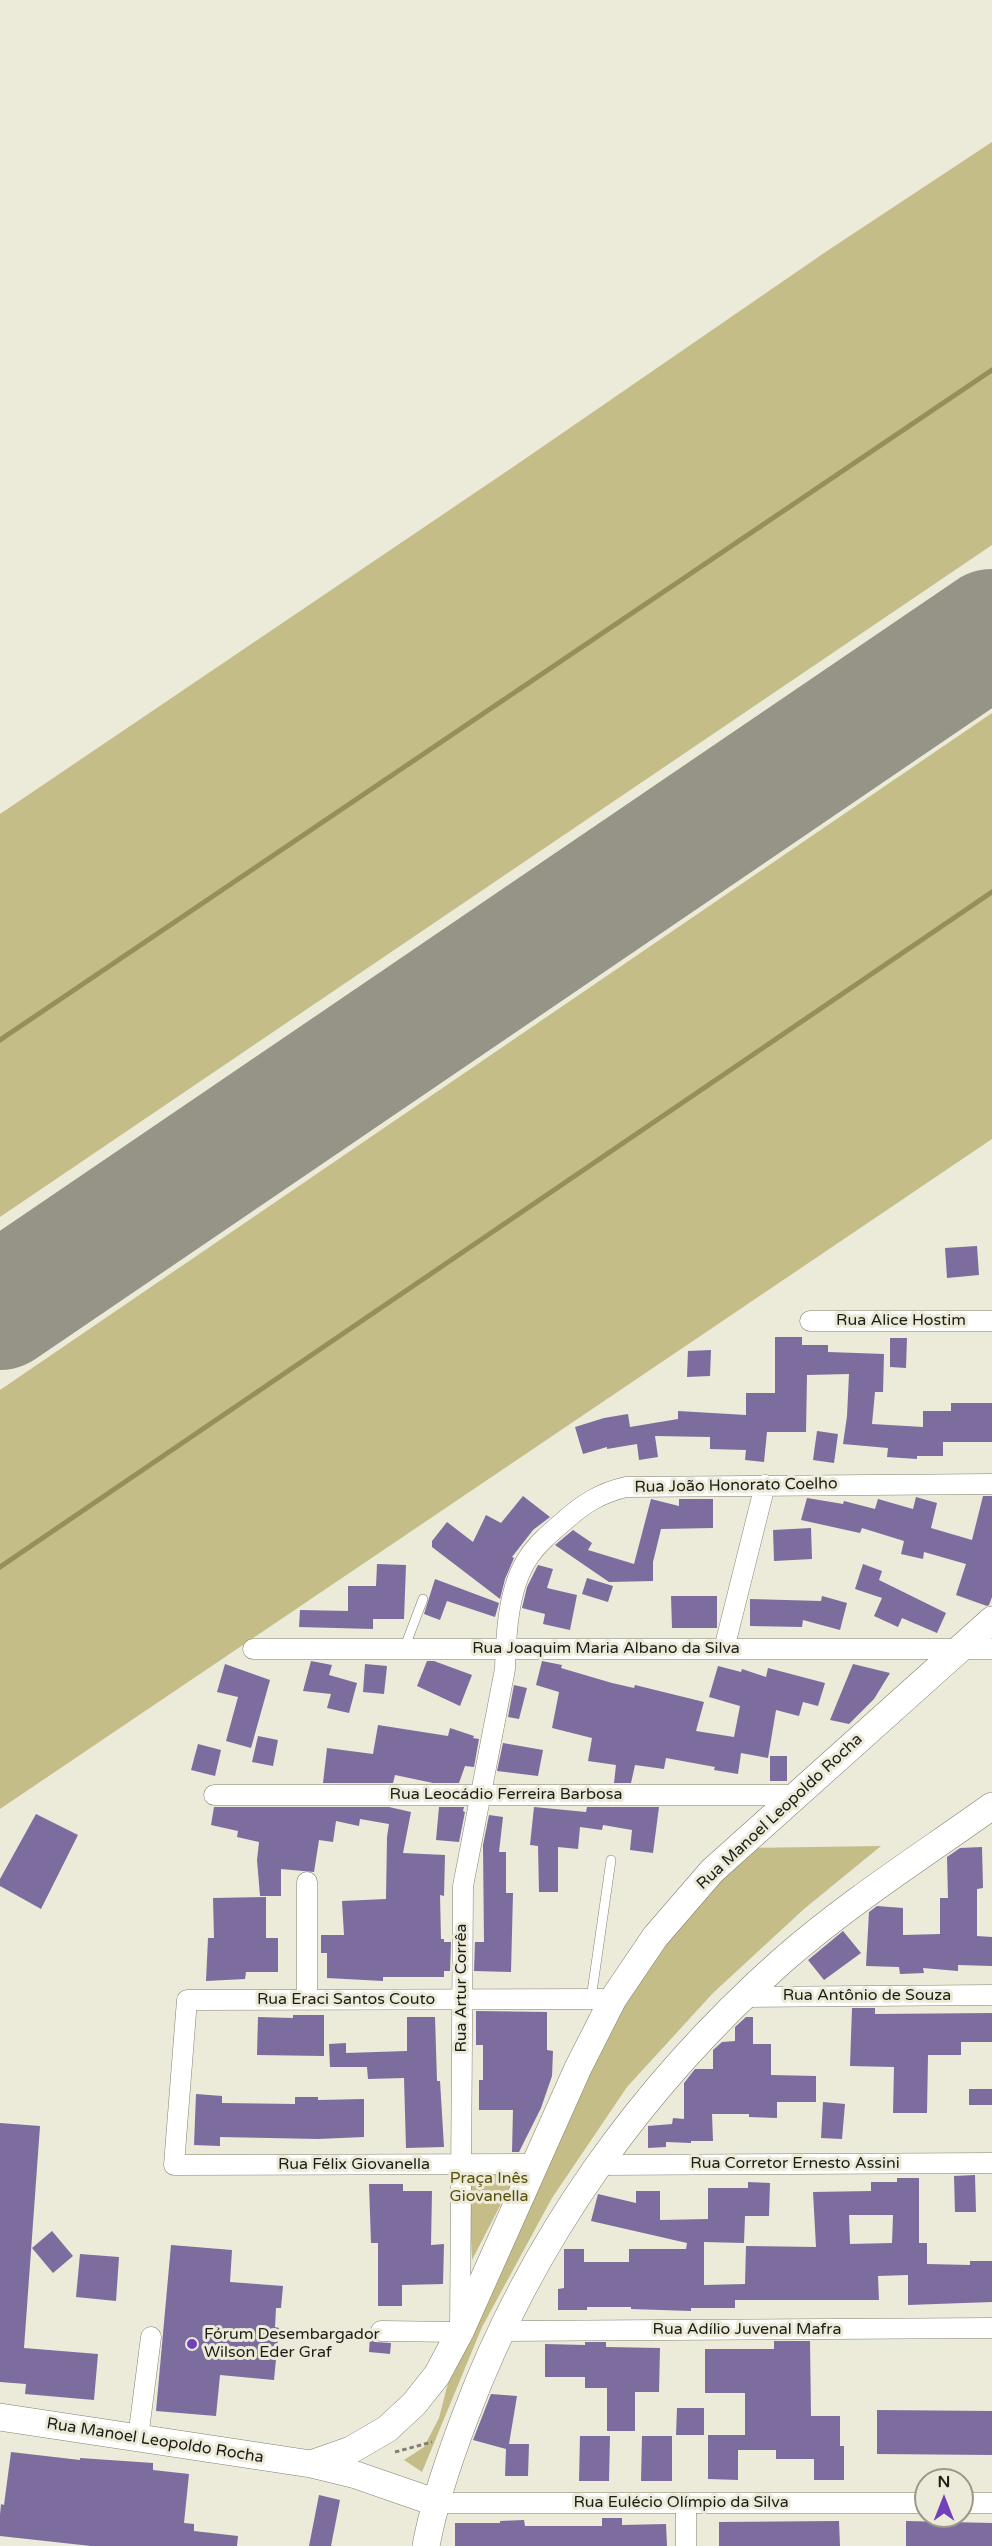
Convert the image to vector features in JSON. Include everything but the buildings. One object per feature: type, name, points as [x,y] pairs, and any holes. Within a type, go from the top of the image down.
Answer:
[{"type":"main road","name":"Rua Manoel Leopoldo Rocha","points":[[311,2464],[351,2450],[387,2429],[414,2404],[437,2375],[460,2332],[534,2164],[602,1999],[712,1871],[992,1620]]},
{"type":"main road","points":[[426,2546],[447,2464],[479,2379],[502,2331],[538,2259],[598,2165],[638,2110],[742,1997],[821,1929],[992,1806]]},
{"type":"main road","name":"Rua Manoel Leopoldo Rocha","points":[[0,2417],[311,2464],[356,2475],[437,2503]]},
{"type":"street","name":"Rua Alice Hostim","points":[[810,1321],[992,1321]]},
{"type":"street","name":"Rua João Honorato Coelho","points":[[505,1649],[513,1597],[527,1558],[539,1543],[583,1504],[606,1492],[626,1487],[992,1484]]},
{"type":"street","points":[[724,1649],[765,1485]]},
{"type":"street","name":"Rua Joaquim Maria Albano da Silva","points":[[253,1649],[992,1649]]},
{"type":"street","name":"Rua Artur Corrêa","points":[[460,2332],[463,1886],[505,1669],[505,1649]]},
{"type":"street","name":"Rua Leocádio Ferreira Barbosa","points":[[214,1795],[797,1795]]},
{"type":"street","points":[[307,1882],[307,2000]]},
{"type":"street","name":"Rua Antônio de Souza","points":[[742,1997],[992,1995]]},
{"type":"street","name":"Rua Eraci Santos Couto","points":[[174,2165],[187,2000],[602,1999]]},
{"type":"street","name":"Rua Corretor Ernesto Assini","points":[[598,2165],[992,2163]]},
{"type":"street","name":"Rua Félix Giovanella","points":[[174,2165],[534,2164]]},
{"type":"street","name":"Rua Adílio Juvenal Mafra","points":[[502,2331],[992,2328]]},
{"type":"street","points":[[381,2331],[460,2332]]},
{"type":"street","points":[[138,2438],[151,2337]]},
{"type":"street","name":"Rua Eulécio Olímpio da Silva","points":[[437,2503],[914,2503]]},
{"type":"street","points":[[686,2546],[687,2503]]},
{"type":"street","points":[[974,2503],[992,2503]]},
{"type":"lane","points":[[405,1649],[423,1599]]},
{"type":"lane","points":[[602,1999],[611,1860]]},
{"type":"path","points":[[392,2452],[459,2433]]},
{"type":"green space","points":[[992,142],[992,545],[0,1217],[0,814],[516,465],[827,251]]},
{"type":"green space","points":[[992,713],[992,1139],[0,1809],[0,1390]]},
{"type":"green space","points":[[881,1846],[804,1909],[713,1993],[627,2087],[552,2198],[482,2327],[422,2472],[404,2460],[424,2447],[439,2418],[448,2383],[485,2295],[580,2085],[652,1958],[745,1848]]},
{"type":"green space","name":"Praça Inês Giovanella","points":[[468,2169],[519,2169],[472,2260]]},
{"type":"waterway","points":[[0,1040],[992,370]]},
{"type":"waterway","points":[[0,1567],[992,892]]},
{"type":"runway","points":[[0,1307],[992,632]]},
{"type":"place","name":"Fórum Desembargador Wilson Eder Graf","points":[[192,2344]]}]
